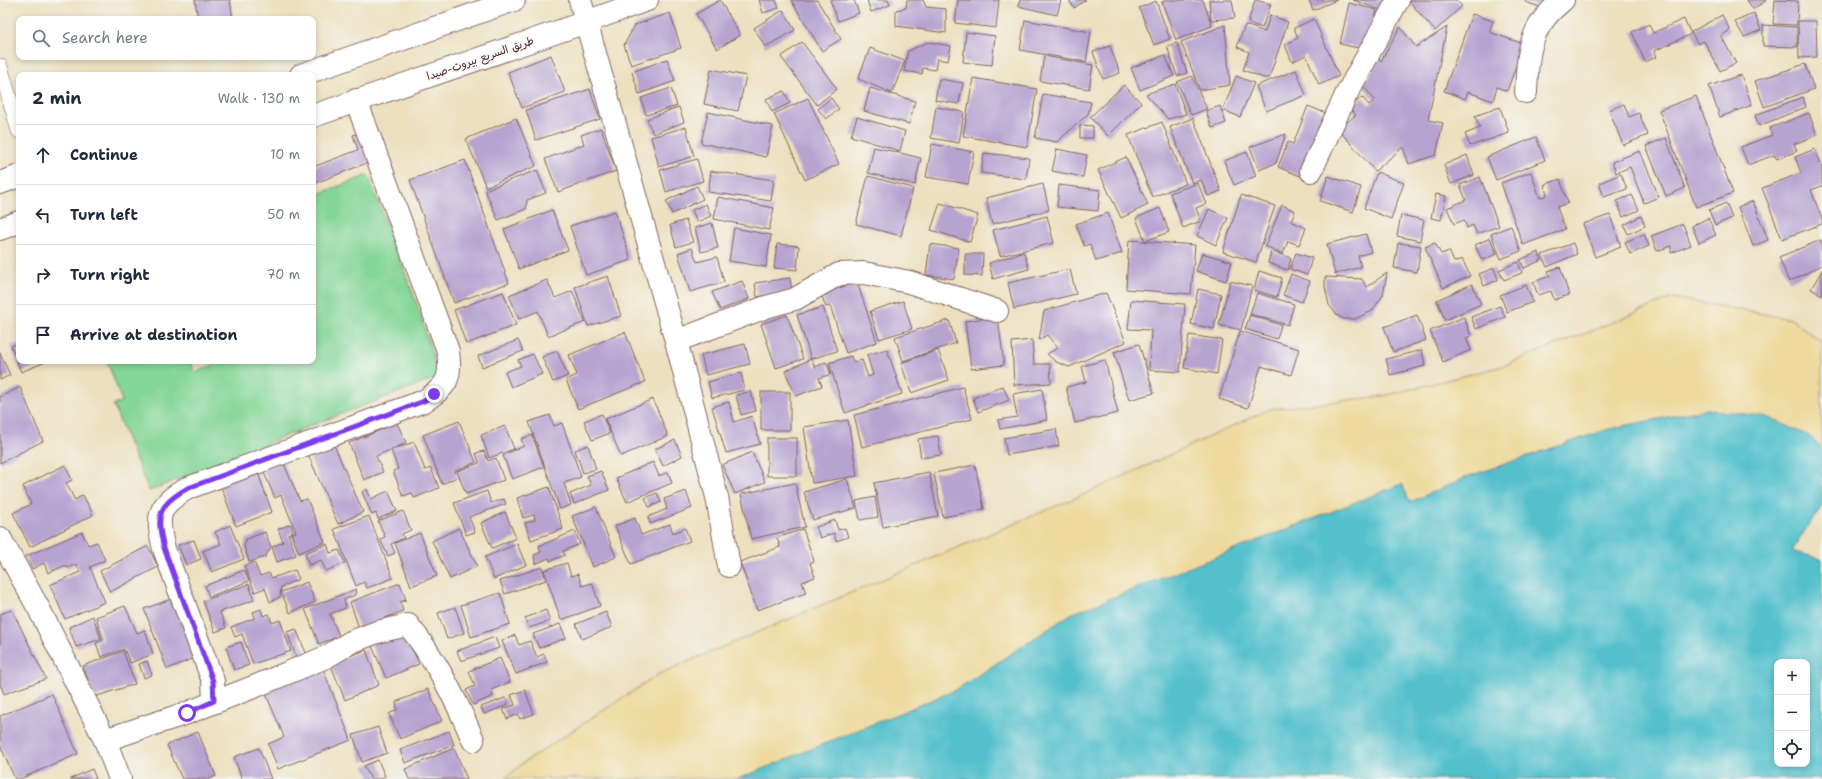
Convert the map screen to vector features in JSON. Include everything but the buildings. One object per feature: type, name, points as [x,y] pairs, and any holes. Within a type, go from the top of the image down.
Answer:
[{"type":"main road","points":[[310,72],[514,0]]},
{"type":"main road","points":[[580,0],[676,341],[717,497],[729,566]]},
{"type":"main road","name":"طريق السريع بيروت-صيدا","points":[[316,115],[647,0]]},
{"type":"main road","points":[[1311,171],[1346,95],[1398,0]]},
{"type":"main road","points":[[1526,92],[1527,62],[1532,40],[1542,20],[1563,0]]},
{"type":"main road","points":[[214,701],[213,681],[164,548],[159,520],[164,506],[172,497],[188,488],[424,401],[445,384],[450,367],[448,351],[356,100]]},
{"type":"main road","points":[[0,183],[16,177]]},
{"type":"main road","points":[[0,229],[16,223]]},
{"type":"main road","points":[[676,341],[766,307],[796,299],[839,274],[864,272],[909,282],[996,311]]},
{"type":"main road","points":[[0,538],[39,609],[105,740],[120,779]]},
{"type":"main road","points":[[105,740],[187,713],[326,657],[351,642],[377,632],[408,625],[419,639],[443,678],[473,740]]},
{"type":"lane","points":[[0,66],[16,121]]},
{"type":"green space","points":[[368,175],[418,307],[439,377],[315,424],[149,491],[113,405],[122,401],[108,364],[191,364],[195,373],[215,364],[316,364],[316,195]]},
{"type":"sand","points":[[1673,298],[1791,319],[1822,342],[1822,448],[1809,436],[1707,409],[1609,429],[1467,477],[1410,502],[1402,484],[1071,614],[956,690],[738,779],[505,779],[523,763],[659,674],[1087,493],[1270,409],[1383,396],[1503,366]]},
{"type":"water","points":[[1707,409],[1768,417],[1809,436],[1822,448],[1822,506],[1791,551],[1822,559],[1822,779],[738,779],[956,690],[1071,614],[1402,484],[1410,502],[1467,477],[1609,429]]},
{"type":"route","points":[[187,713],[214,701],[213,681],[164,548],[159,520],[164,506],[172,497],[188,488],[314,440],[424,401],[434,394]]}]
